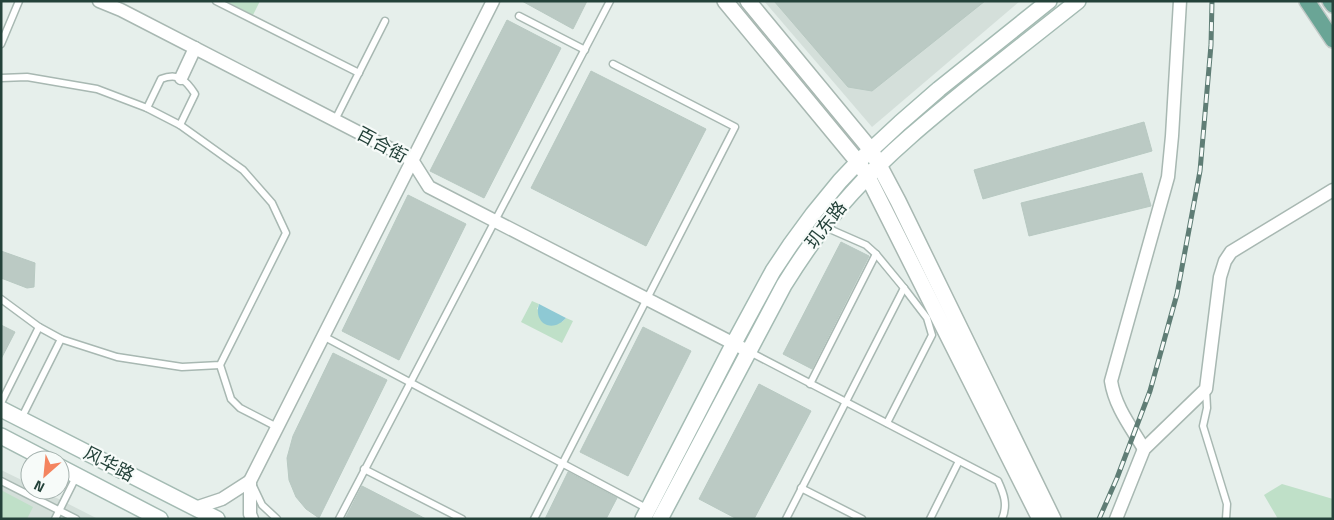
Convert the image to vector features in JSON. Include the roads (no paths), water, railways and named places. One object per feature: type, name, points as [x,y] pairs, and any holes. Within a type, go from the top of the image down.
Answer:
[{"type":"main road","points":[[725,1],[858,162],[868,177],[1040,519]]},
{"type":"main road","points":[[748,1],[870,150],[880,166],[1053,519]]},
{"type":"main road","name":"玑东路","points":[[656,516],[734,344],[773,271],[791,244],[834,188],[870,150],[939,89],[1049,1]]},
{"type":"main road","name":"玑东路","points":[[656,516],[784,285],[824,227],[868,177],[910,137],[1078,1]]},
{"type":"main road","points":[[1306,1],[1333,40]]},
{"type":"main road","points":[[1330,1],[1333,5]]},
{"type":"main road","name":"风华路","points":[[1,408],[217,519]]},
{"type":"main road","points":[[1,436],[28,450]]},
{"type":"main road","name":"风华路","points":[[70,472],[160,519]]},
{"type":"street","name":"百合街","points":[[99,1],[123,6],[195,48],[412,160],[429,187],[748,351]]},
{"type":"street","points":[[252,519],[250,514],[250,481],[493,1]]},
{"type":"street","points":[[1144,449],[1119,409],[1113,394],[1111,381],[1168,177],[1180,1]]},
{"type":"street","points":[[181,78],[195,48]]},
{"type":"street","points":[[1116,519],[1144,449],[1206,389],[1220,277],[1225,261],[1231,252],[1333,190]]},
{"type":"street","points":[[195,508],[222,499],[250,481]]},
{"type":"lane","points":[[1,44],[19,1]]},
{"type":"lane","points":[[216,1],[359,72]]},
{"type":"lane","points":[[338,519],[610,1]]},
{"type":"lane","points":[[519,16],[585,50]]},
{"type":"lane","points":[[335,120],[385,21]]},
{"type":"lane","points":[[534,519],[735,126],[613,64]]},
{"type":"lane","points":[[147,108],[161,79],[170,76],[181,78],[190,86],[195,94],[180,125]]},
{"type":"lane","points":[[1,78],[27,77],[97,89],[147,108],[180,125],[243,170],[272,203],[286,233],[220,365],[231,399],[240,408],[277,427]]},
{"type":"lane","points":[[824,227],[866,245],[876,254],[927,318],[932,335],[887,423]]},
{"type":"lane","points":[[810,384],[876,254]]},
{"type":"lane","points":[[786,519],[904,288]]},
{"type":"lane","points":[[1,299],[39,327],[61,339],[117,357],[182,367],[220,365]]},
{"type":"lane","points":[[1,403],[39,327]]},
{"type":"lane","points":[[323,336],[563,464],[656,516]]},
{"type":"lane","points":[[21,419],[61,339]]},
{"type":"lane","points":[[748,351],[998,481],[1005,498],[1002,519]]},
{"type":"lane","points":[[1206,389],[1207,408],[1203,426],[1227,504],[1226,519]]},
{"type":"lane","points":[[930,519],[960,461]]},
{"type":"lane","points":[[364,469],[462,519]]},
{"type":"lane","points":[[55,519],[77,476]]},
{"type":"lane","points":[[1,481],[76,519]]},
{"type":"lane","points":[[250,481],[262,505],[277,519]]},
{"type":"lane","points":[[801,488],[862,519]]},
{"type":"water","points":[[539,304],[566,318],[561,323],[555,325],[545,324],[539,316]]},
{"type":"railway","points":[[1099,519],[1117,478],[1150,391],[1177,294],[1200,171],[1211,45],[1212,1]]}]
